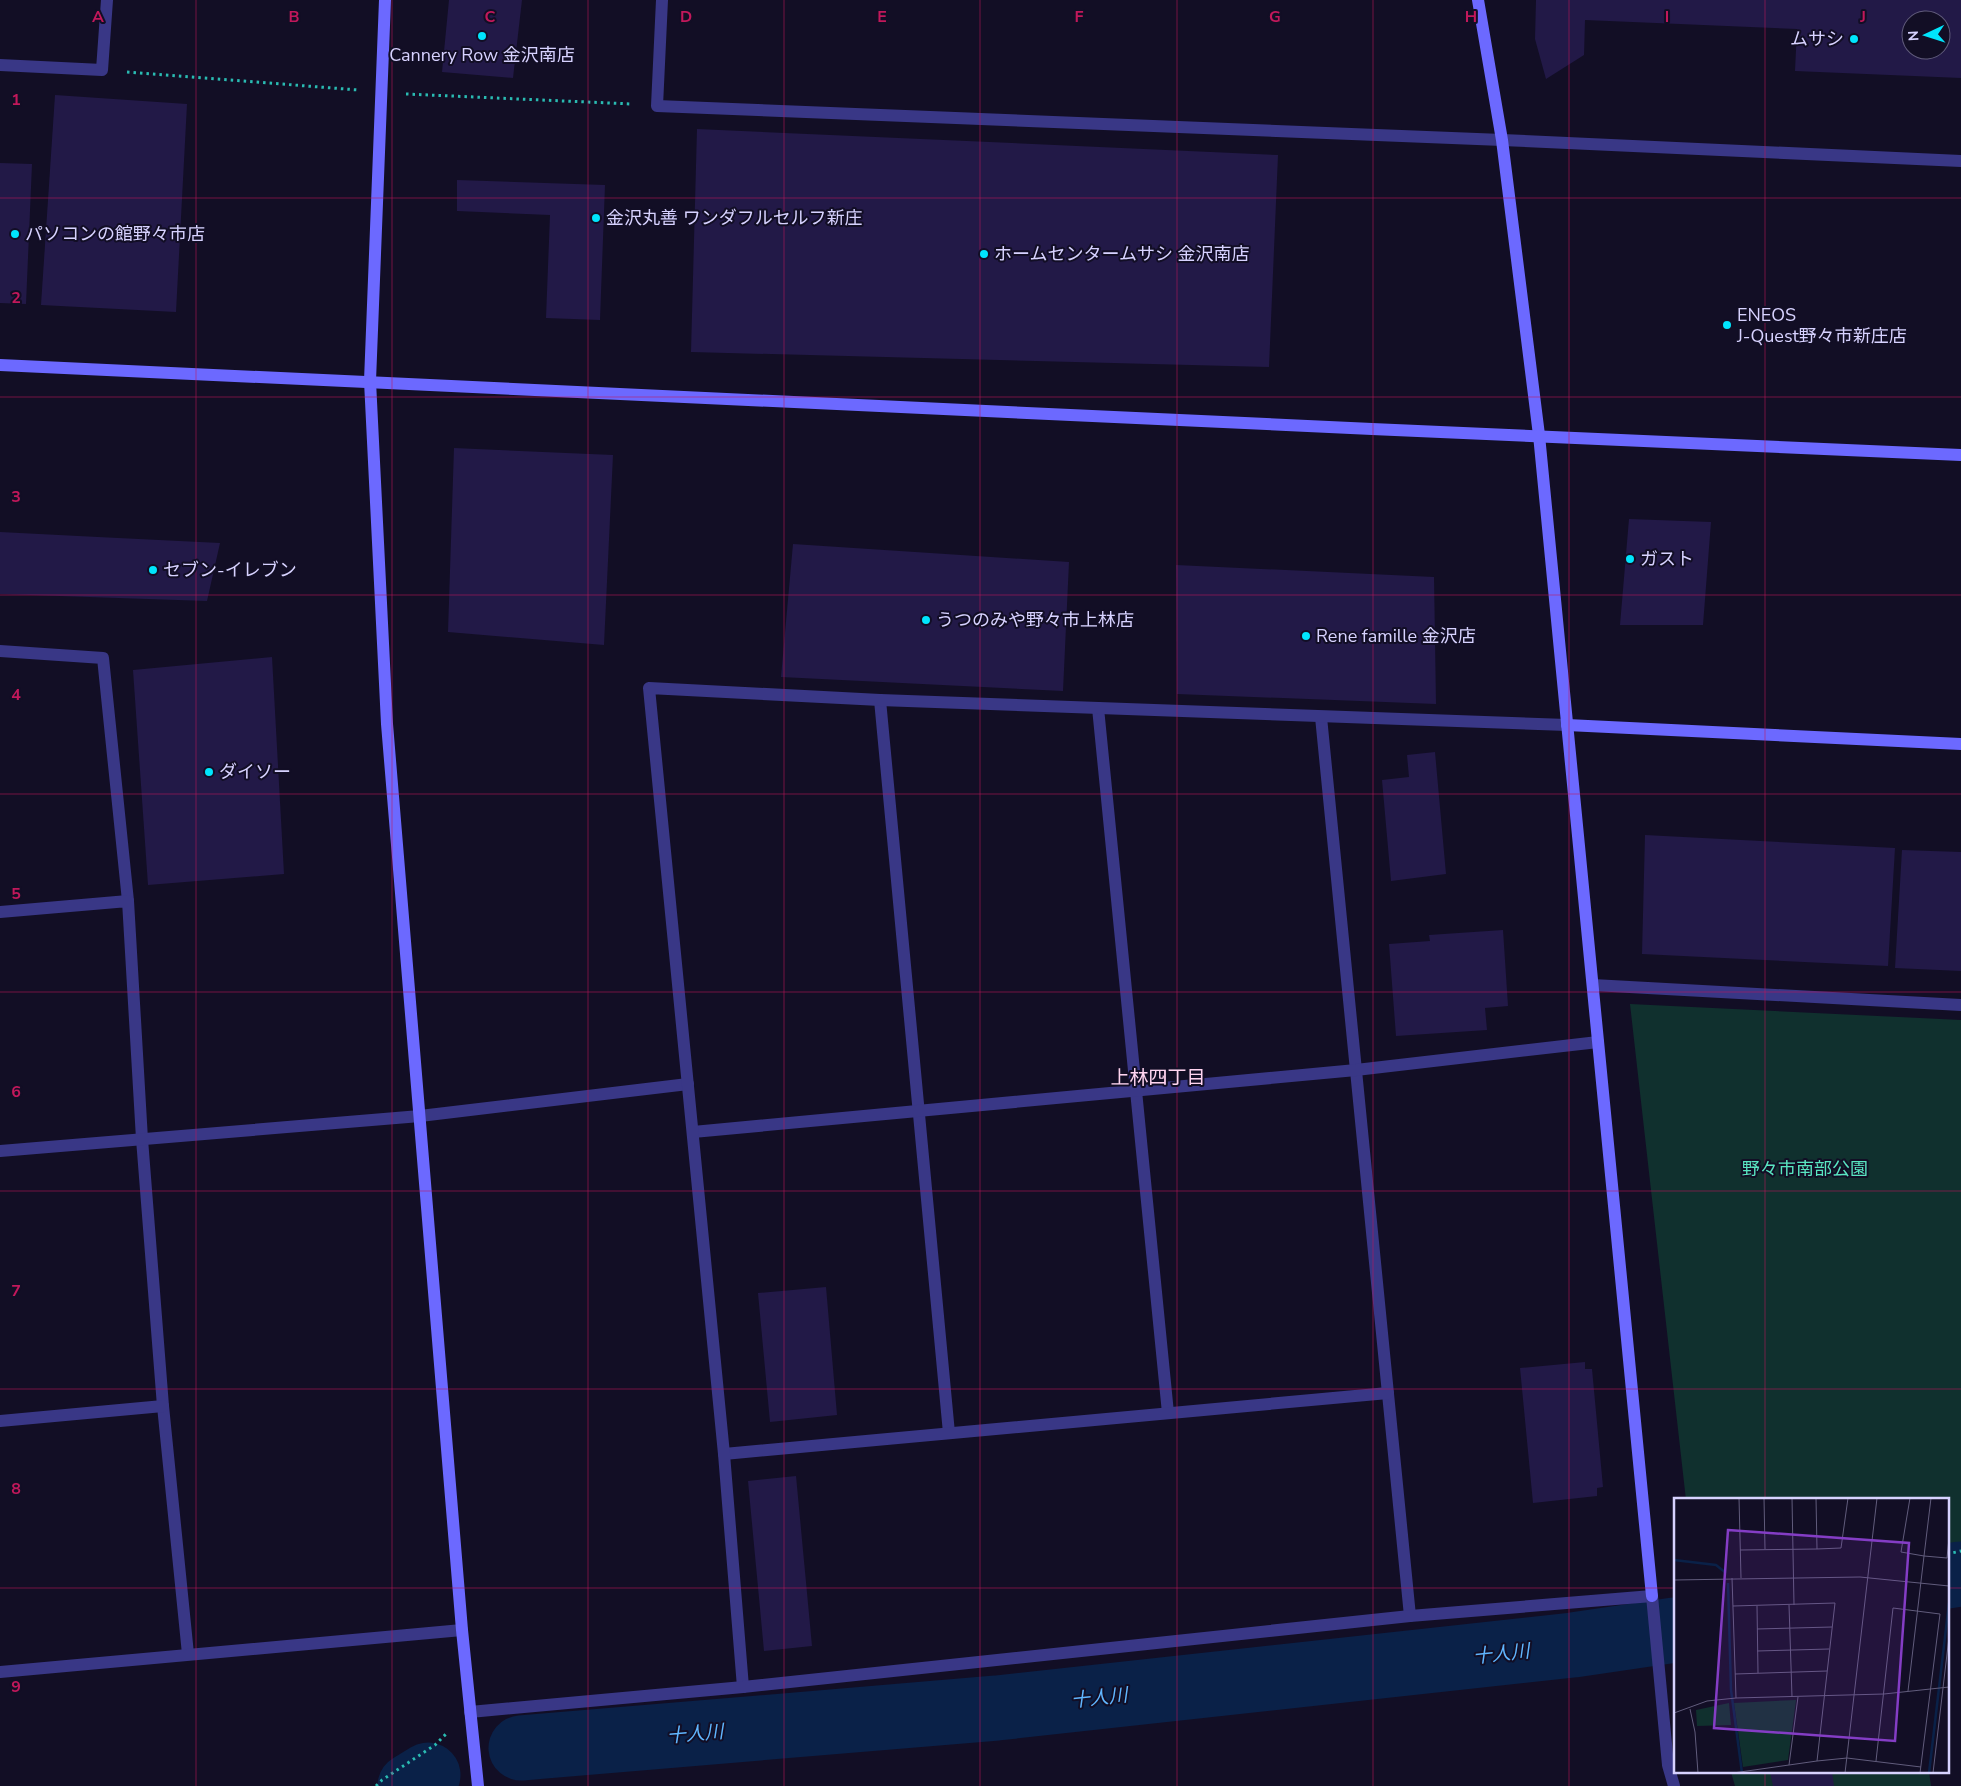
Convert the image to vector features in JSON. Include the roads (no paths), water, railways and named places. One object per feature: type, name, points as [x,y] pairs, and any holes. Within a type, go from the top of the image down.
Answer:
[{"type":"street","points":[[0,65],[102,70],[107,0]]},
{"type":"street","points":[[385,0],[370,381],[387,724],[462,1630],[478,1786]]},
{"type":"street","points":[[662,0],[657,106],[1502,140],[1961,161]]},
{"type":"street","points":[[1478,0],[1502,140],[1539,435],[1654,1626],[1668,1765],[1674,1786]]},
{"type":"street","points":[[0,365],[370,381],[1372,430],[1539,435],[1961,455]]},
{"type":"street","points":[[0,651],[103,658],[128,901],[142,1139],[163,1406],[188,1654]]},
{"type":"street","points":[[743,1687],[724,1454],[649,688],[880,700],[1567,725],[1961,744]]},
{"type":"street","points":[[880,700],[950,1433]]},
{"type":"street","points":[[1098,708],[1168,1413]]},
{"type":"street","points":[[1321,717],[1410,1616]]},
{"type":"street","points":[[0,912],[128,901]]},
{"type":"street","points":[[1593,985],[1961,1005]]},
{"type":"street","points":[[693,1132],[1136,1089],[1356,1070],[1598,1042]]},
{"type":"street","points":[[0,1151],[420,1116],[688,1084]]},
{"type":"street","points":[[724,1454],[1388,1394]]},
{"type":"street","points":[[0,1421],[163,1406]]},
{"type":"street","points":[[470,1712],[743,1687],[1410,1616],[1652,1596]]},
{"type":"street","points":[[0,1672],[462,1630]]},
{"type":"waterway","name":"十人川","points":[[1948,1576],[1961,1574]]},
{"type":"waterway","name":"十人川","points":[[521,1748],[997,1708],[1573,1645],[1674,1630]]},
{"type":"waterway","name":"十人川","points":[[410,1786],[428,1775]]},
{"type":"place","name":"Cannery Row 金沢南店","points":[[482,36]]},
{"type":"place","name":"ムサシ","points":[[1854,39]]},
{"type":"place","name":"金沢丸善 ワンダフルセルフ新庄","points":[[596,218]]},
{"type":"place","name":"パソコンの館野々市店","points":[[15,234]]},
{"type":"place","name":"ホームセンタームサシ 金沢南店","points":[[984,254]]},
{"type":"place","name":"ENEOS J-Quest野々市新庄店","points":[[1727,325]]},
{"type":"place","name":"ガスト","points":[[1630,559]]},
{"type":"place","name":"セブン-イレブン","points":[[153,570]]},
{"type":"place","name":"うつのみや野々市上林店","points":[[926,620]]},
{"type":"place","name":"Rene famille 金沢店","points":[[1306,636]]},
{"type":"place","name":"ダイソー","points":[[209,772]]},
{"type":"district","name":"上林四丁目","points":[[1158,1077]]},
{"type":"park label","name":"野々市南部公園","points":[[1805,1169]]}]
